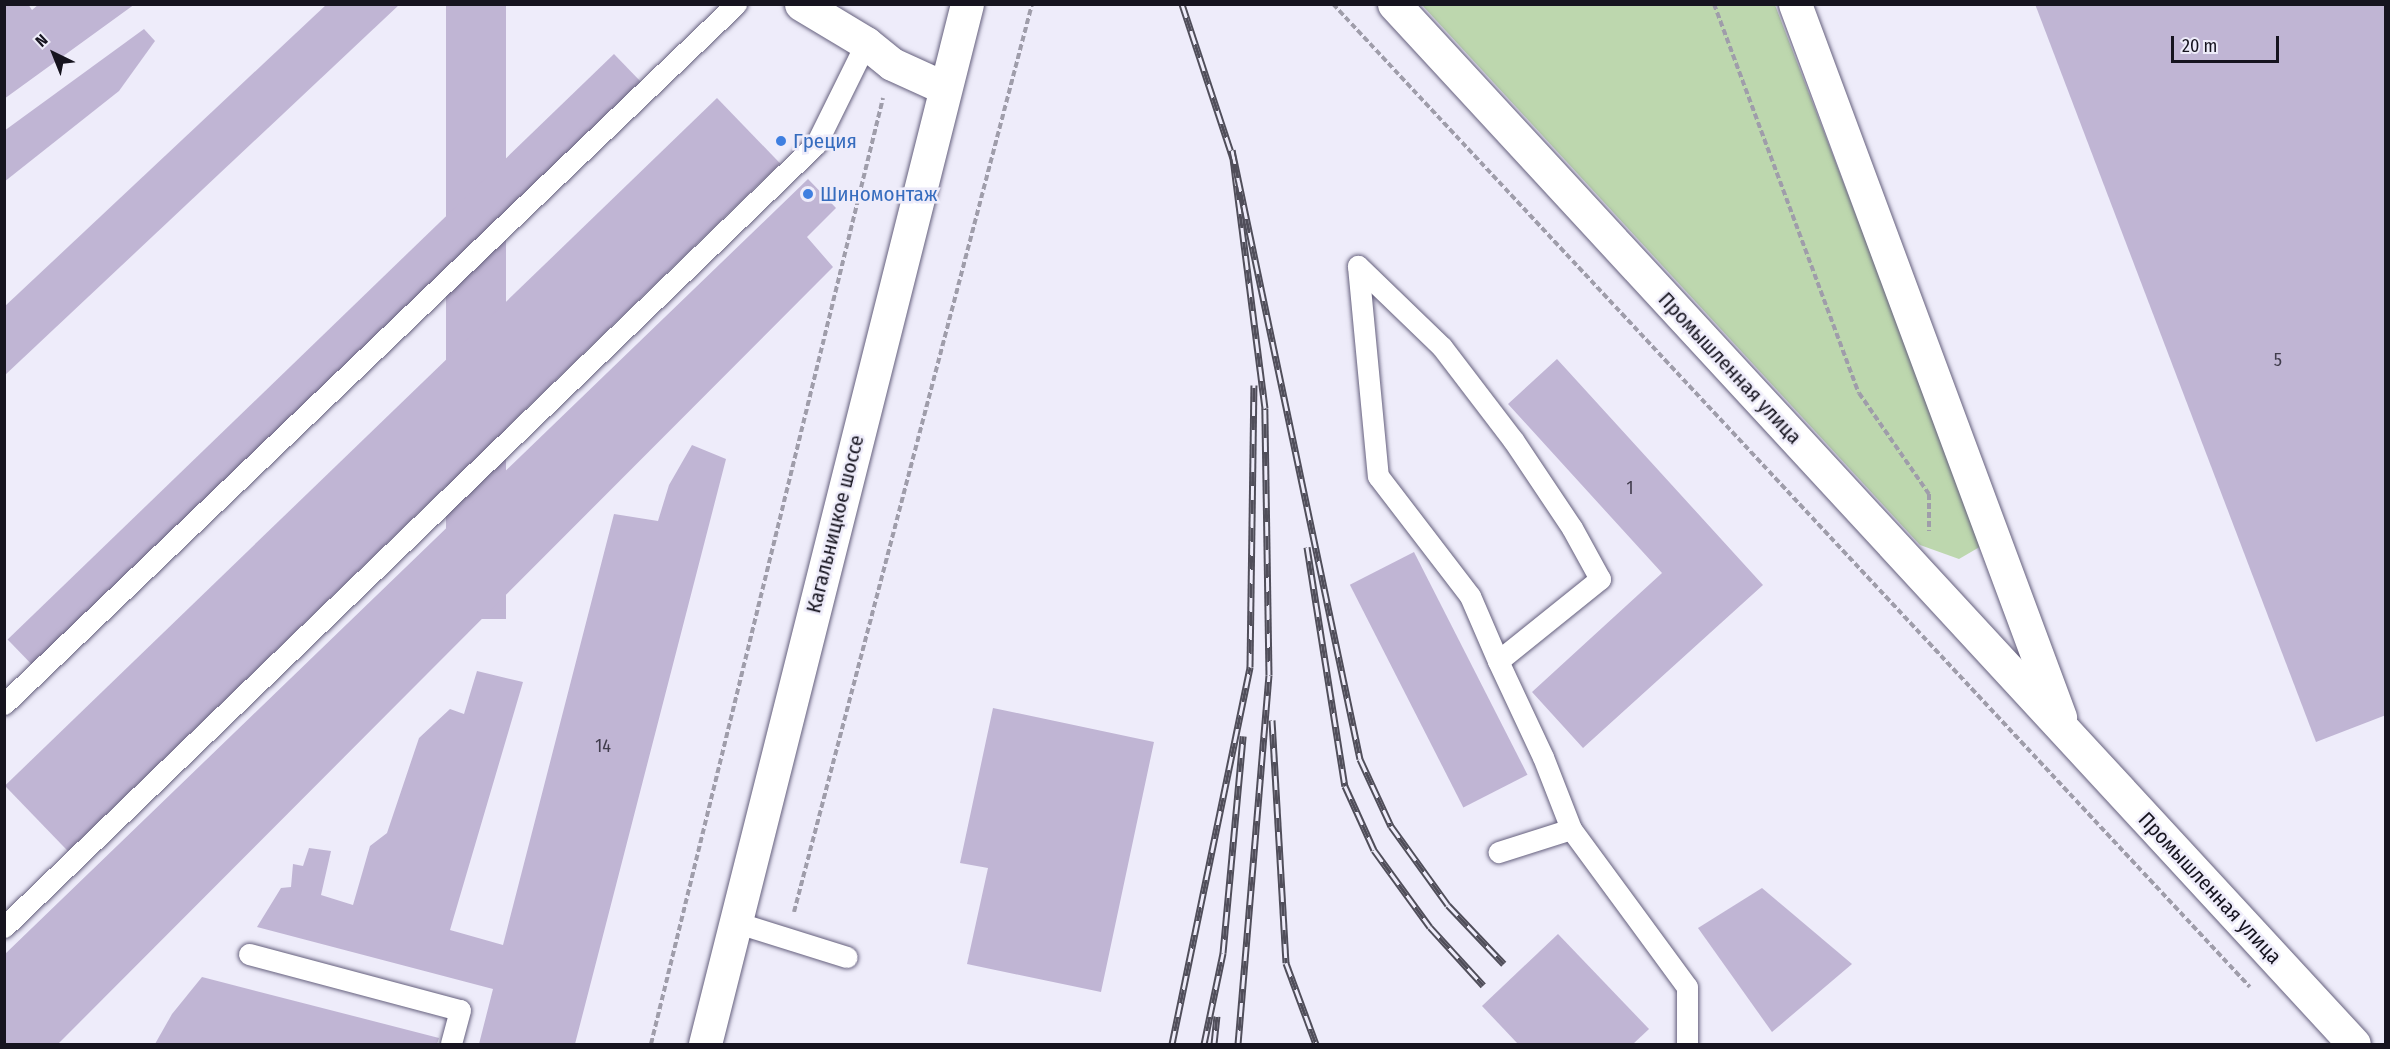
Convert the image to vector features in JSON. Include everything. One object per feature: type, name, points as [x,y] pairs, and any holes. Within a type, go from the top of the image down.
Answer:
[{"type":"street","points":[[801,4],[866,43],[892,64],[945,88]]},
{"type":"street","name":"Кагальницкое шоссе","points":[[705,1044],[967,4]]},
{"type":"street","name":"Промышленная улица","points":[[1394,4],[2354,1044]]},
{"type":"street","name":"Промышленная улица","points":[[1795,4],[2066,732]]},
{"type":"lane","points":[[4,704],[736,4]]},
{"type":"lane","points":[[4,927],[816,144],[866,43]]},
{"type":"lane","points":[[1498,661],[1600,579],[1572,528],[1513,440],[1442,347],[1358,267],[1378,476],[1470,596],[1498,661],[1571,829],[1687,987],[1687,1044]]},
{"type":"lane","points":[[1499,852],[1571,829]]},
{"type":"lane","points":[[735,922],[848,957]]},
{"type":"lane","points":[[249,954],[460,1010],[451,1044]]},
{"type":"path","points":[[787,938],[1032,4]]},
{"type":"path","points":[[1334,4],[2255,993]]},
{"type":"path","points":[[1714,4],[1859,393],[1929,494],[1928,583],[1923,637]]},
{"type":"path","points":[[651,1044],[892,64]]},
{"type":"green space","points":[[1422,5],[1775,5],[1983,545],[1959,559],[1920,545]]},
{"type":"building","points":[[4,4],[28,4],[32,10],[39,4],[135,4],[4,99]]},
{"type":"building","points":[[327,4],[400,4],[4,376],[4,307]]},
{"type":"building","points":[[446,4],[506,4],[506,619],[446,619]]},
{"type":"building","points":[[2035,4],[2386,4],[2386,715],[2316,742]]},
{"type":"building","points":[[144,29],[155,41],[119,91],[4,182],[4,131]]},
{"type":"building","points":[[614,54],[642,83],[35,668],[8,640]]},
{"type":"building","points":[[717,98],[780,163],[68,851],[5,786]]},
{"type":"building","points":[[808,179],[836,208],[807,237],[833,267],[58,1044],[4,1044],[4,955]]},
{"type":"building","points":[[1557,359],[1763,585],[1583,748],[1532,692],[1662,573],[1508,404]]},
{"type":"building","points":[[692,445],[726,459],[575,1044],[479,1044],[493,989],[257,927],[281,888],[291,887],[293,864],[303,866],[309,848],[331,851],[321,895],[353,905],[370,846],[387,833],[419,738],[450,709],[464,714],[477,671],[523,682],[450,930],[503,945],[614,514],[658,521],[669,485]]},
{"type":"building","points":[[1414,552],[1527,775],[1463,807],[1350,585]]},
{"type":"building","points":[[993,708],[1154,742],[1101,992],[967,964],[988,868],[960,863]]},
{"type":"building","points":[[1762,888],[1852,964],[1772,1032],[1698,928]]},
{"type":"building","points":[[1558,934],[1649,1029],[1633,1044],[1518,1044],[1482,1006]]},
{"type":"building","points":[[202,977],[439,1038],[437,1044],[155,1044],[172,1014]]},
{"type":"railway","points":[[1182,4],[1233,158]]},
{"type":"railway","points":[[1238,1044],[1269,675],[1265,408],[1232,150],[1360,759],[1391,826],[1448,905],[1504,964]]},
{"type":"railway","points":[[1172,1044],[1250,667],[1254,385]]},
{"type":"railway","points":[[1307,547],[1345,786],[1374,850],[1430,927],[1483,985]]},
{"type":"railway","points":[[1272,720],[1286,963],[1316,1044]]},
{"type":"railway","points":[[1204,1044],[1223,953],[1243,736]]},
{"type":"railway","points":[[1214,1044],[1217,1016]]},
{"type":"place","name":"Греция","points":[[781,141]]},
{"type":"place","name":"Шиномонтаж","points":[[808,194]]}]
